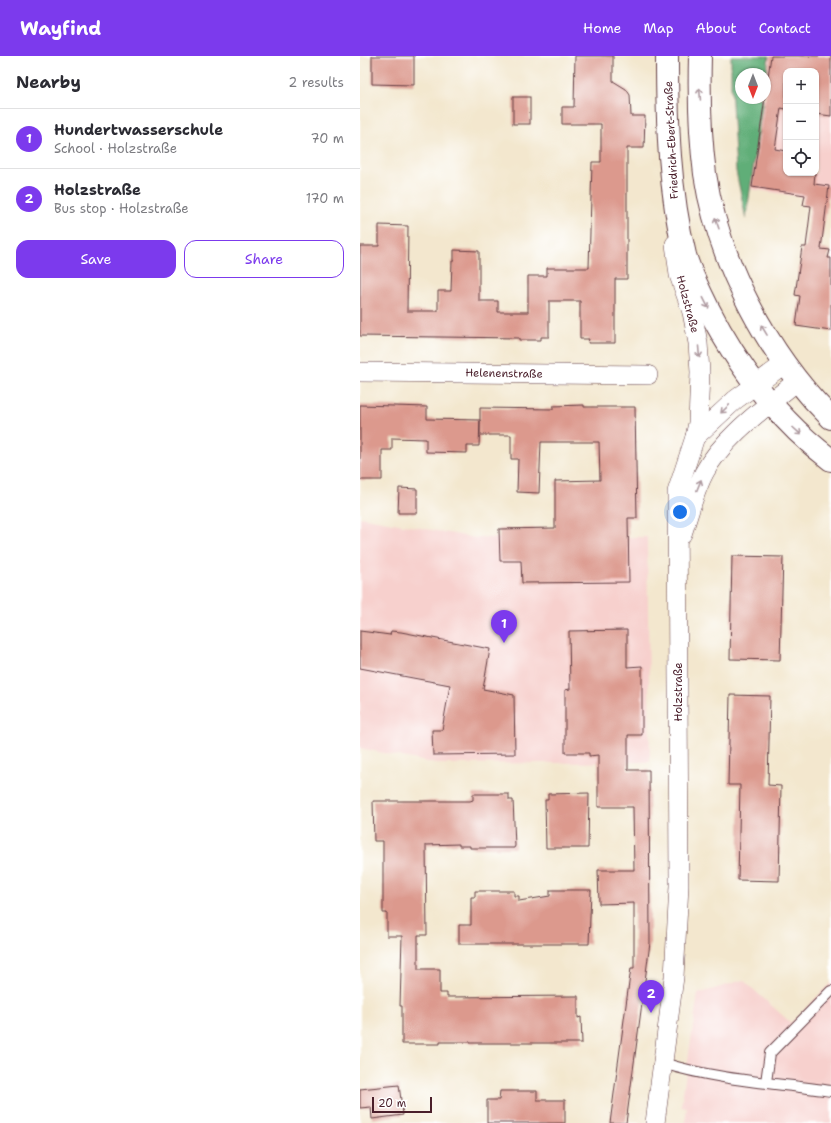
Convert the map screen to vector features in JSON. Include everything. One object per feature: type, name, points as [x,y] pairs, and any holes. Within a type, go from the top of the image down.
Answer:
[{"type":"main road","points":[[700,56],[699,85],[705,173],[713,213],[729,260],[748,303],[791,372],[831,418]]},
{"type":"main road","name":"Friedrich-Ebert-Straße","points":[[664,62],[672,178],[677,219],[686,257],[697,285],[724,339],[756,385],[788,424],[831,460]]},
{"type":"street","name":"Holzstraße","points":[[655,1123],[674,977],[679,886],[677,492],[696,437],[700,379],[699,350],[692,312],[679,274],[674,241],[677,219]]},
{"type":"street","name":"Helenenstraße","points":[[360,372],[648,375]]},
{"type":"street","name":"Holzstraße","points":[[696,437],[735,400],[756,385],[791,372]]},
{"type":"street","name":"Holzstraße","points":[[678,548],[696,494],[704,474],[712,460],[742,428],[770,403],[791,372]]},
{"type":"lane","points":[[766,1082],[770,1053],[831,991]]},
{"type":"lane","points":[[663,1064],[679,1069],[711,1075],[831,1091]]},
{"type":"shaded area","points":[[769,56],[831,56],[831,199],[828,198],[825,222],[808,219],[810,207],[802,206],[803,197],[750,189],[762,104],[771,104],[771,68],[768,68]]},
{"type":"shaded area","points":[[360,517],[476,538],[647,537],[650,762],[436,764],[360,748]]},
{"type":"shaded area","points":[[743,980],[791,1023],[831,983],[831,1123],[685,1123],[687,1107],[681,1106],[698,994]]},
{"type":"green space","points":[[731,56],[769,56],[767,68],[735,68],[735,104],[762,104],[746,219],[736,171],[731,86]]},
{"type":"building","points":[[372,56],[414,56],[414,85],[372,84]]},
{"type":"building","points":[[575,56],[613,56],[613,81],[626,89],[630,95],[631,116],[645,116],[644,148],[627,148],[627,279],[615,279],[615,343],[588,343],[589,339],[580,339],[580,301],[549,301],[549,337],[541,337],[541,340],[519,340],[519,338],[360,336],[360,246],[379,246],[379,225],[408,226],[407,311],[438,311],[438,291],[451,291],[454,250],[479,251],[479,301],[498,301],[498,312],[528,312],[528,276],[547,276],[547,268],[589,268],[592,162],[601,162],[601,124],[562,124],[562,107],[574,107]]},
{"type":"building","points":[[771,56],[831,56],[831,116],[819,114],[819,68],[783,68],[783,108],[781,108],[775,149],[783,150],[783,176],[815,176],[814,184],[829,186],[821,249],[830,250],[828,258],[831,258],[831,331],[796,326],[800,296],[795,295],[802,247],[806,247],[811,206],[803,205],[805,195],[752,187],[764,104],[771,104],[771,68],[769,68]]},
{"type":"building","points":[[513,97],[530,97],[530,124],[513,124]]},
{"type":"building","points":[[360,405],[427,407],[427,419],[480,420],[479,446],[467,446],[467,453],[426,452],[426,439],[392,438],[392,450],[382,450],[382,480],[360,480]]},
{"type":"building","points":[[584,405],[584,407],[635,407],[637,518],[628,518],[629,582],[522,583],[521,561],[500,561],[499,529],[555,528],[555,481],[600,480],[599,442],[541,442],[539,493],[517,492],[518,459],[511,459],[511,435],[480,435],[480,408],[553,409],[553,406]]},
{"type":"building","points":[[399,488],[417,489],[417,513],[398,513]]},
{"type":"building","points":[[732,556],[783,557],[780,660],[730,659]]},
{"type":"building","points":[[627,630],[627,667],[642,666],[642,735],[628,735],[628,770],[649,770],[650,943],[626,1123],[610,1123],[631,968],[634,968],[634,903],[599,904],[598,870],[634,870],[633,807],[598,807],[598,755],[589,756],[589,753],[565,753],[565,690],[570,689],[569,631]]},
{"type":"building","points":[[360,631],[390,635],[391,631],[401,632],[490,649],[483,689],[514,695],[515,754],[433,755],[432,730],[442,730],[450,685],[360,668]]},
{"type":"building","points":[[730,695],[770,696],[768,785],[781,786],[779,881],[738,880],[740,785],[728,785]]},
{"type":"building","points":[[589,793],[588,848],[546,848],[545,800],[548,800],[548,794]]},
{"type":"building","points":[[473,794],[509,794],[509,800],[513,800],[515,846],[514,848],[470,848],[470,846],[459,846],[459,844],[426,845],[427,935],[418,935],[418,969],[440,969],[440,993],[447,993],[447,997],[578,996],[578,1018],[581,1017],[582,1043],[440,1042],[440,1044],[402,1044],[402,1006],[400,1006],[402,936],[387,936],[387,913],[383,913],[383,841],[374,841],[373,801],[470,801],[473,800]]},
{"type":"building","points":[[550,890],[591,890],[589,944],[459,944],[459,925],[471,925],[471,897],[475,897],[475,891],[514,891],[514,896],[519,896],[519,901],[550,896]]},
{"type":"building","points":[[399,1085],[403,1115],[372,1119],[371,1107],[360,1108],[360,1089]]},
{"type":"building","points":[[500,1091],[537,1091],[537,1100],[565,1100],[565,1123],[487,1123],[487,1100],[499,1100]]},
{"type":"place","name":"Hundertwasserschule","points":[[504,643]]},
{"type":"place","name":"Holzstraße","points":[[651,1013]]}]
